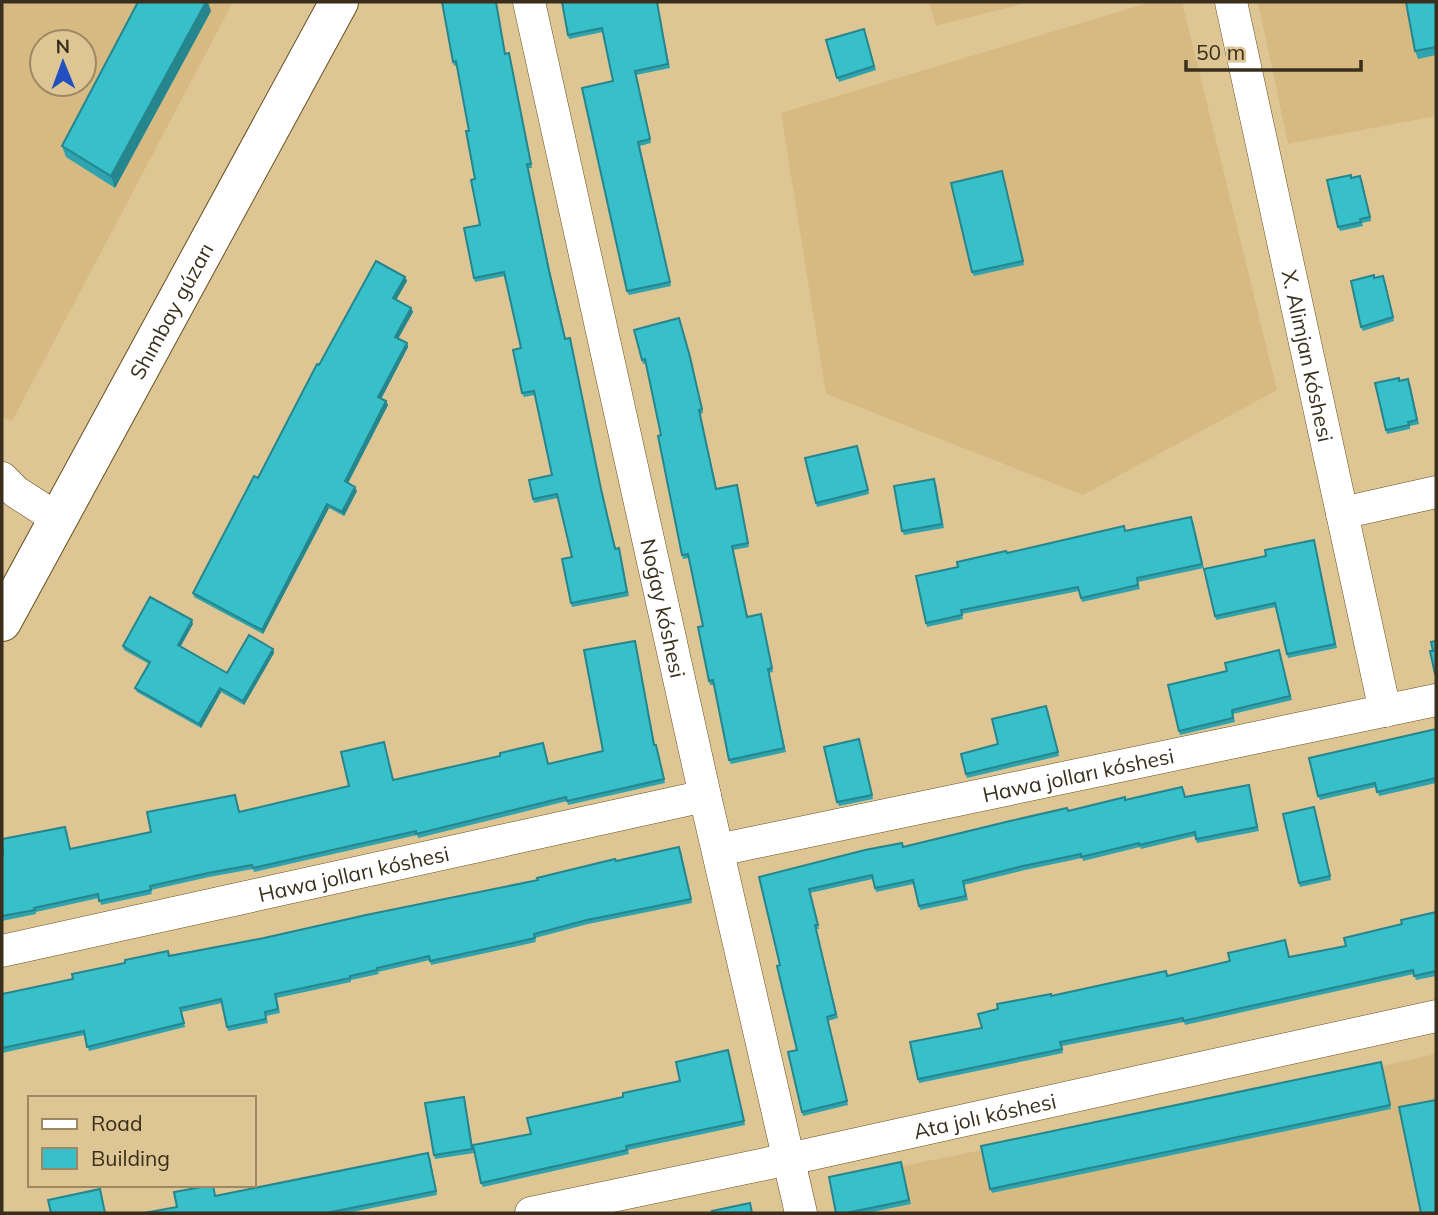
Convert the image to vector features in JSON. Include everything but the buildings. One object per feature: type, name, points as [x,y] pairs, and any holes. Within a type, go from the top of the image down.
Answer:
[{"type":"main road","name":"Shımbay gúzarı","points":[[2,622],[340,2]]},
{"type":"street","name":"Noǵay kóshesi","points":[[529,2],[705,796],[801,1213]]},
{"type":"street","name":"X. Alimjan kóshesi","points":[[1231,2],[1385,711]]},
{"type":"street","points":[[2,478],[16,492],[58,519]]},
{"type":"street","points":[[1342,513],[1436,492]]},
{"type":"street","name":"Hawa jolları kóshesi","points":[[719,850],[1436,700]]},
{"type":"street","name":"Hawa jolları kóshesi","points":[[2,951],[705,796]]},
{"type":"street","name":"Ata jolı kóshesi","points":[[531,1213],[789,1159],[1436,1016]]},
{"type":"shaded area","points":[[2,2],[233,2],[12,421],[2,418]]},
{"type":"shaded area","points":[[929,2],[1030,2],[936,26]]},
{"type":"shaded area","points":[[1151,2],[1182,2],[1277,390],[1083,495],[826,394],[781,113]]},
{"type":"shaded area","points":[[1258,2],[1436,2],[1436,116],[1288,144]]},
{"type":"shaded area","points":[[1436,1054],[1436,1213],[867,1213],[910,1204],[903,1166],[983,1150],[992,1193],[1391,1109],[1382,1066]]}]
